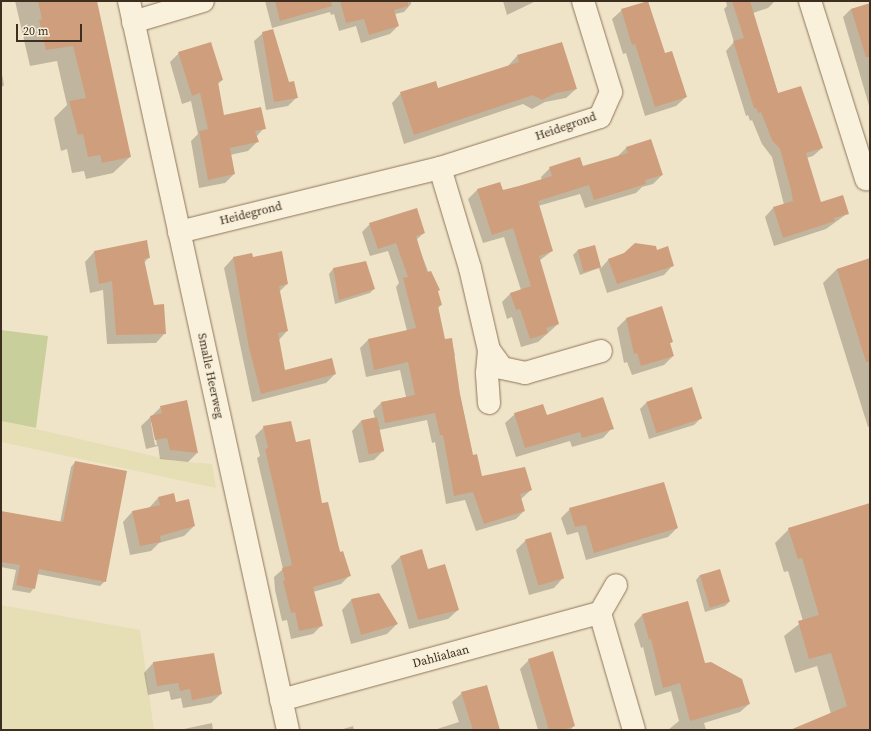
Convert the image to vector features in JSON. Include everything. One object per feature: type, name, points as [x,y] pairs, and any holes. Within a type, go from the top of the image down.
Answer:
[{"type":"street","name":"Smalle Heerweg","points":[[203,1],[131,11],[288,730]]},
{"type":"street","name":"Heidegrond","points":[[179,232],[440,168],[600,117],[611,92],[583,1]]},
{"type":"street","points":[[810,1],[866,179]]},
{"type":"street","points":[[440,168],[470,268],[489,350],[486,373],[489,403]]},
{"type":"street","points":[[489,350],[502,368],[525,373],[601,351]]},
{"type":"street","points":[[616,585],[600,613],[634,730]]},
{"type":"street","name":"Dahlialaan","points":[[281,700],[600,613]]},
{"type":"shaded area","points":[[1,421],[175,461],[212,464],[216,488],[1,442]]},
{"type":"shaded area","points":[[1,605],[140,630],[154,730],[1,730]]},
{"type":"green space","points":[[1,330],[48,336],[36,428],[1,421]]},
{"type":"building","points":[[38,1],[97,1],[131,157],[102,163],[100,155],[88,157],[83,134],[78,135],[69,101],[86,98],[73,46],[46,50],[39,20],[42,19]]},
{"type":"building","points":[[275,1],[331,1],[332,6],[280,21]]},
{"type":"building","points":[[340,1],[408,1],[408,6],[394,10],[399,26],[369,35],[364,19],[346,23]]},
{"type":"building","points":[[648,1],[665,53],[672,51],[687,97],[655,107],[635,44],[632,45],[621,9]]},
{"type":"building","points":[[732,1],[750,1],[778,93],[801,86],[823,148],[806,153],[821,202],[843,195],[849,214],[834,218],[835,221],[783,238],[773,207],[793,201],[791,190],[780,149],[772,140],[761,112],[758,113],[756,108],[754,108],[733,41],[744,38]]},
{"type":"building","points":[[870,3],[870,57],[866,57],[851,9]]},
{"type":"building","points":[[273,29],[289,82],[294,81],[298,98],[274,102],[262,32]]},
{"type":"building","points":[[211,42],[223,80],[218,82],[224,115],[261,107],[266,129],[255,131],[259,142],[230,148],[235,174],[208,180],[199,131],[208,129],[200,93],[192,96],[178,52]]},
{"type":"building","points":[[562,42],[577,89],[556,93],[542,100],[533,95],[414,135],[400,92],[436,81],[438,88],[519,62],[517,55]]},
{"type":"building","points":[[651,139],[663,175],[645,180],[646,184],[594,200],[589,185],[538,201],[553,251],[539,256],[559,324],[546,328],[548,333],[530,339],[520,309],[516,310],[510,293],[531,286],[513,228],[492,235],[477,189],[500,182],[503,190],[519,186],[552,176],[549,167],[580,157],[583,166],[628,153],[626,147]]},
{"type":"building","points":[[417,208],[425,233],[416,236],[427,272],[431,271],[440,290],[438,291],[442,305],[438,306],[445,339],[452,338],[460,394],[473,455],[477,454],[482,476],[525,467],[532,490],[520,494],[525,511],[484,524],[473,492],[454,496],[443,435],[440,435],[435,413],[385,423],[381,402],[415,395],[408,362],[374,370],[368,339],[416,328],[403,278],[408,277],[396,243],[378,249],[369,223]]},
{"type":"building","points":[[147,240],[150,258],[144,259],[154,305],[164,304],[166,334],[116,335],[112,281],[99,284],[94,251]]},
{"type":"building","points":[[635,243],[656,246],[657,250],[668,246],[674,266],[617,284],[608,259],[624,253]]},
{"type":"building","points":[[595,245],[601,267],[584,272],[578,250]]},
{"type":"building","points":[[282,251],[288,284],[279,286],[288,331],[278,333],[285,370],[332,358],[336,374],[261,394],[249,348],[233,257],[252,253],[253,257]]},
{"type":"building","points":[[870,258],[870,362],[866,362],[837,269]]},
{"type":"building","points":[[366,261],[375,289],[339,300],[333,268]]},
{"type":"building","points":[[662,306],[673,342],[670,343],[674,356],[641,366],[637,353],[634,354],[626,318]]},
{"type":"building","points":[[692,387],[702,418],[657,433],[646,402]]},
{"type":"building","points":[[603,397],[614,429],[582,438],[580,432],[525,448],[514,413],[543,404],[547,415]]},
{"type":"building","points":[[187,400],[198,453],[170,450],[167,438],[155,440],[150,416],[162,413],[160,406]]},
{"type":"building","points":[[377,417],[384,451],[369,455],[361,420]]},
{"type":"building","points":[[291,421],[296,442],[310,439],[322,503],[328,502],[340,552],[343,551],[351,576],[313,587],[323,626],[299,631],[295,612],[291,613],[283,581],[285,580],[282,568],[292,565],[265,449],[268,448],[263,426]]},
{"type":"building","points":[[75,461],[127,471],[106,582],[39,569],[35,589],[16,585],[20,565],[1,562],[1,511],[63,522]]},
{"type":"building","points":[[664,482],[678,528],[594,553],[586,525],[575,527],[569,508]]},
{"type":"building","points":[[174,493],[176,502],[189,499],[195,526],[160,536],[161,542],[140,546],[132,511],[160,505],[158,497]]},
{"type":"building","points":[[870,503],[870,730],[790,730],[847,706],[831,653],[809,659],[798,621],[819,615],[802,558],[798,559],[788,528]]},
{"type":"building","points":[[551,532],[564,578],[538,586],[525,539]]},
{"type":"building","points":[[422,549],[428,569],[445,564],[459,610],[418,620],[400,556]]},
{"type":"building","points":[[720,569],[730,602],[710,608],[700,575]]},
{"type":"building","points":[[379,593],[398,624],[361,635],[351,599]]},
{"type":"building","points":[[688,601],[705,663],[711,662],[742,679],[750,704],[690,721],[680,683],[663,688],[651,639],[649,640],[642,614]]},
{"type":"building","points":[[553,651],[575,726],[563,730],[549,730],[528,659]]},
{"type":"building","points":[[214,653],[222,694],[192,700],[190,689],[180,691],[178,683],[157,686],[153,662]]},
{"type":"building","points":[[487,685],[500,730],[473,730],[461,692]]}]
